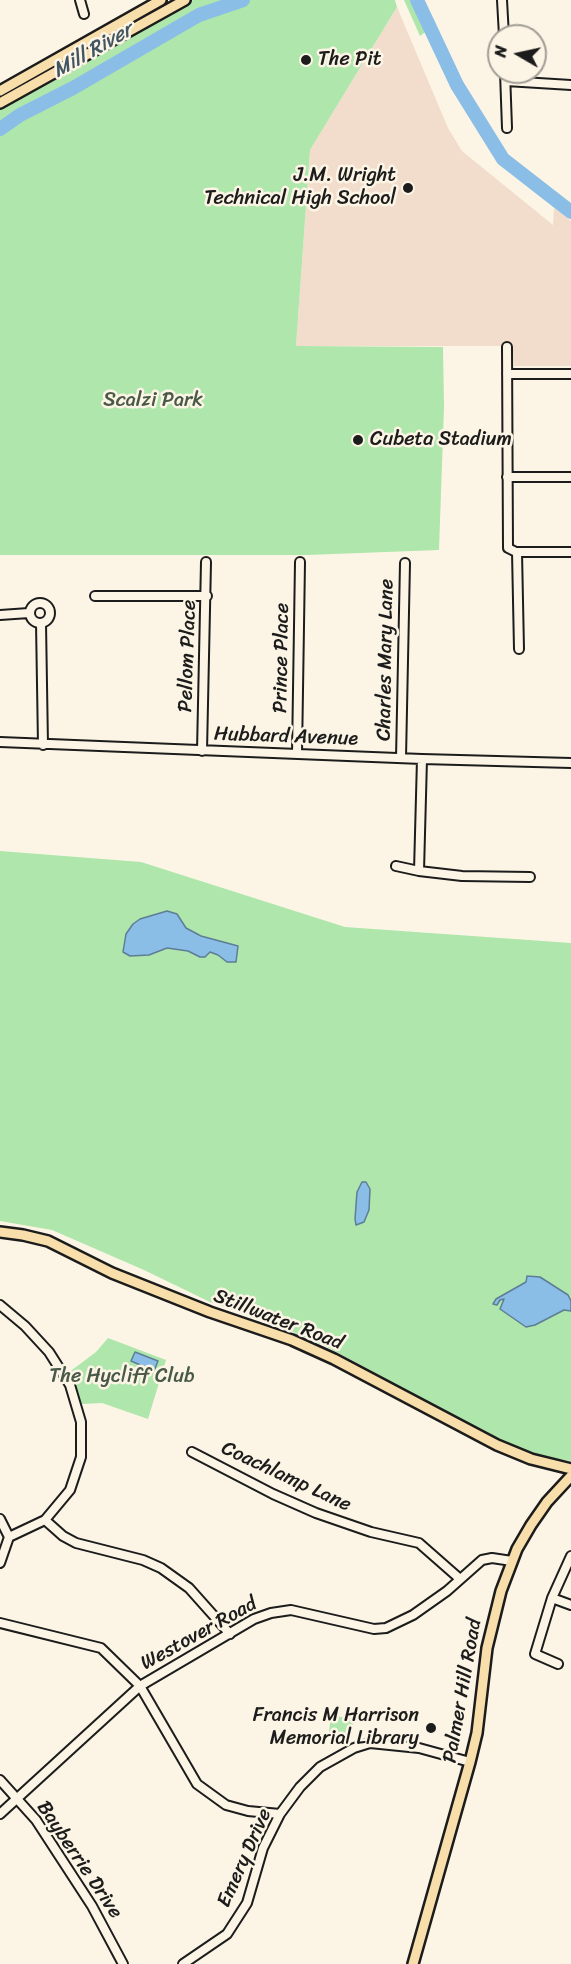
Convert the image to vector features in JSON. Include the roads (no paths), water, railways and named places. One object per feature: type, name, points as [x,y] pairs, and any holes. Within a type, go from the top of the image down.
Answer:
[{"type":"main road","points":[[0,91],[161,0]]},
{"type":"main road","points":[[0,103],[185,0]]},
{"type":"main road","name":"Stillwater Road","points":[[0,1232],[22,1234],[48,1241],[112,1274],[210,1312],[292,1340],[334,1359],[497,1445],[531,1459],[571,1469]]},
{"type":"main road","name":"Palmer Hill Road","points":[[413,1964],[470,1762],[477,1733],[492,1623],[512,1561],[539,1512],[571,1476]]},
{"type":"street","points":[[80,0],[84,14]]},
{"type":"street","points":[[502,0],[503,24]]},
{"type":"street","points":[[547,82],[571,85]]},
{"type":"street","points":[[506,84],[507,128]]},
{"type":"street","points":[[507,347],[508,546],[510,550],[517,552],[571,552]]},
{"type":"street","points":[[507,374],[571,374]]},
{"type":"street","points":[[507,477],[571,477]]},
{"type":"street","points":[[517,552],[519,649]]},
{"type":"street","name":"Pellom Place","points":[[202,751],[207,562]]},
{"type":"street","name":"Prince Place","points":[[297,754],[300,562]]},
{"type":"street","name":"Charles Mary Lane","points":[[401,758],[405,563]]},
{"type":"street","points":[[95,596],[207,596]]},
{"type":"street","points":[[34,604],[45,604],[50,613],[47,620],[41,623],[33,621],[29,613],[34,604]]},
{"type":"street","points":[[0,615],[29,613]]},
{"type":"street","points":[[41,623],[43,745]]},
{"type":"street","name":"Hubbard Avenue","points":[[0,742],[571,763]]},
{"type":"street","points":[[419,871],[422,759]]},
{"type":"street","points":[[396,866],[462,876],[530,877]]},
{"type":"street","points":[[0,1305],[26,1326],[49,1352],[70,1385],[81,1422],[81,1457],[70,1490],[45,1520],[9,1537],[0,1563]]},
{"type":"street","name":"Coachlamp Lane","points":[[192,1452],[273,1494],[316,1513],[371,1532],[420,1543],[459,1579]]},
{"type":"street","points":[[0,1519],[9,1537]]},
{"type":"street","points":[[45,1520],[63,1536],[76,1543],[143,1560],[160,1568],[189,1588],[230,1634]]},
{"type":"street","points":[[558,1664],[535,1654],[552,1598],[571,1556]]},
{"type":"street","name":"Westover Road","points":[[0,1814],[140,1686],[254,1620],[271,1613],[291,1610],[374,1629],[386,1628],[413,1615],[487,1558],[512,1561]]},
{"type":"street","points":[[552,1598],[571,1605]]},
{"type":"street","points":[[0,1623],[100,1648],[140,1686],[197,1784],[226,1805],[248,1811],[280,1814]]},
{"type":"street","name":"Emery Drive","points":[[183,1964],[227,1934],[250,1895],[263,1848],[280,1814],[300,1787],[320,1767],[354,1748],[370,1743],[419,1748],[470,1762]]},
{"type":"street","name":"Bayberrie Drive","points":[[0,1780],[36,1821],[92,1906],[123,1964]]},
{"type":"water","points":[[167,911],[177,914],[186,928],[201,936],[238,946],[236,962],[227,962],[210,952],[205,957],[200,957],[188,951],[167,948],[149,955],[130,956],[123,952],[126,934],[133,924],[140,919]]},
{"type":"water","points":[[362,1182],[366,1182],[370,1189],[369,1210],[364,1222],[356,1225],[357,1192]]},
{"type":"water","points":[[527,1276],[540,1277],[568,1295],[571,1301],[571,1311],[564,1310],[535,1325],[526,1327],[500,1309],[504,1299],[500,1300],[497,1305],[493,1304],[496,1299],[526,1282]]},
{"type":"water","points":[[135,1352],[158,1361],[154,1371],[131,1361]]},
{"type":"waterway","name":"Mill River","points":[[0,129],[20,115],[73,88],[199,15],[243,0]]},
{"type":"waterway","name":"Mill River","points":[[417,0],[457,85],[503,159],[571,212]]},
{"type":"place","name":"The Pit","points":[[306,60]]},
{"type":"place","name":"J.M. Wright Technical High School","points":[[408,188]]},
{"type":"place","name":"Cubeta Stadium","points":[[358,440]]},
{"type":"place","name":"Francis M Harrison Memorial Library","points":[[431,1728]]},
{"type":"park label","name":"Scalzi Park","points":[[153,401]]},
{"type":"park label","name":"The Hycliff Club","points":[[122,1377]]}]
